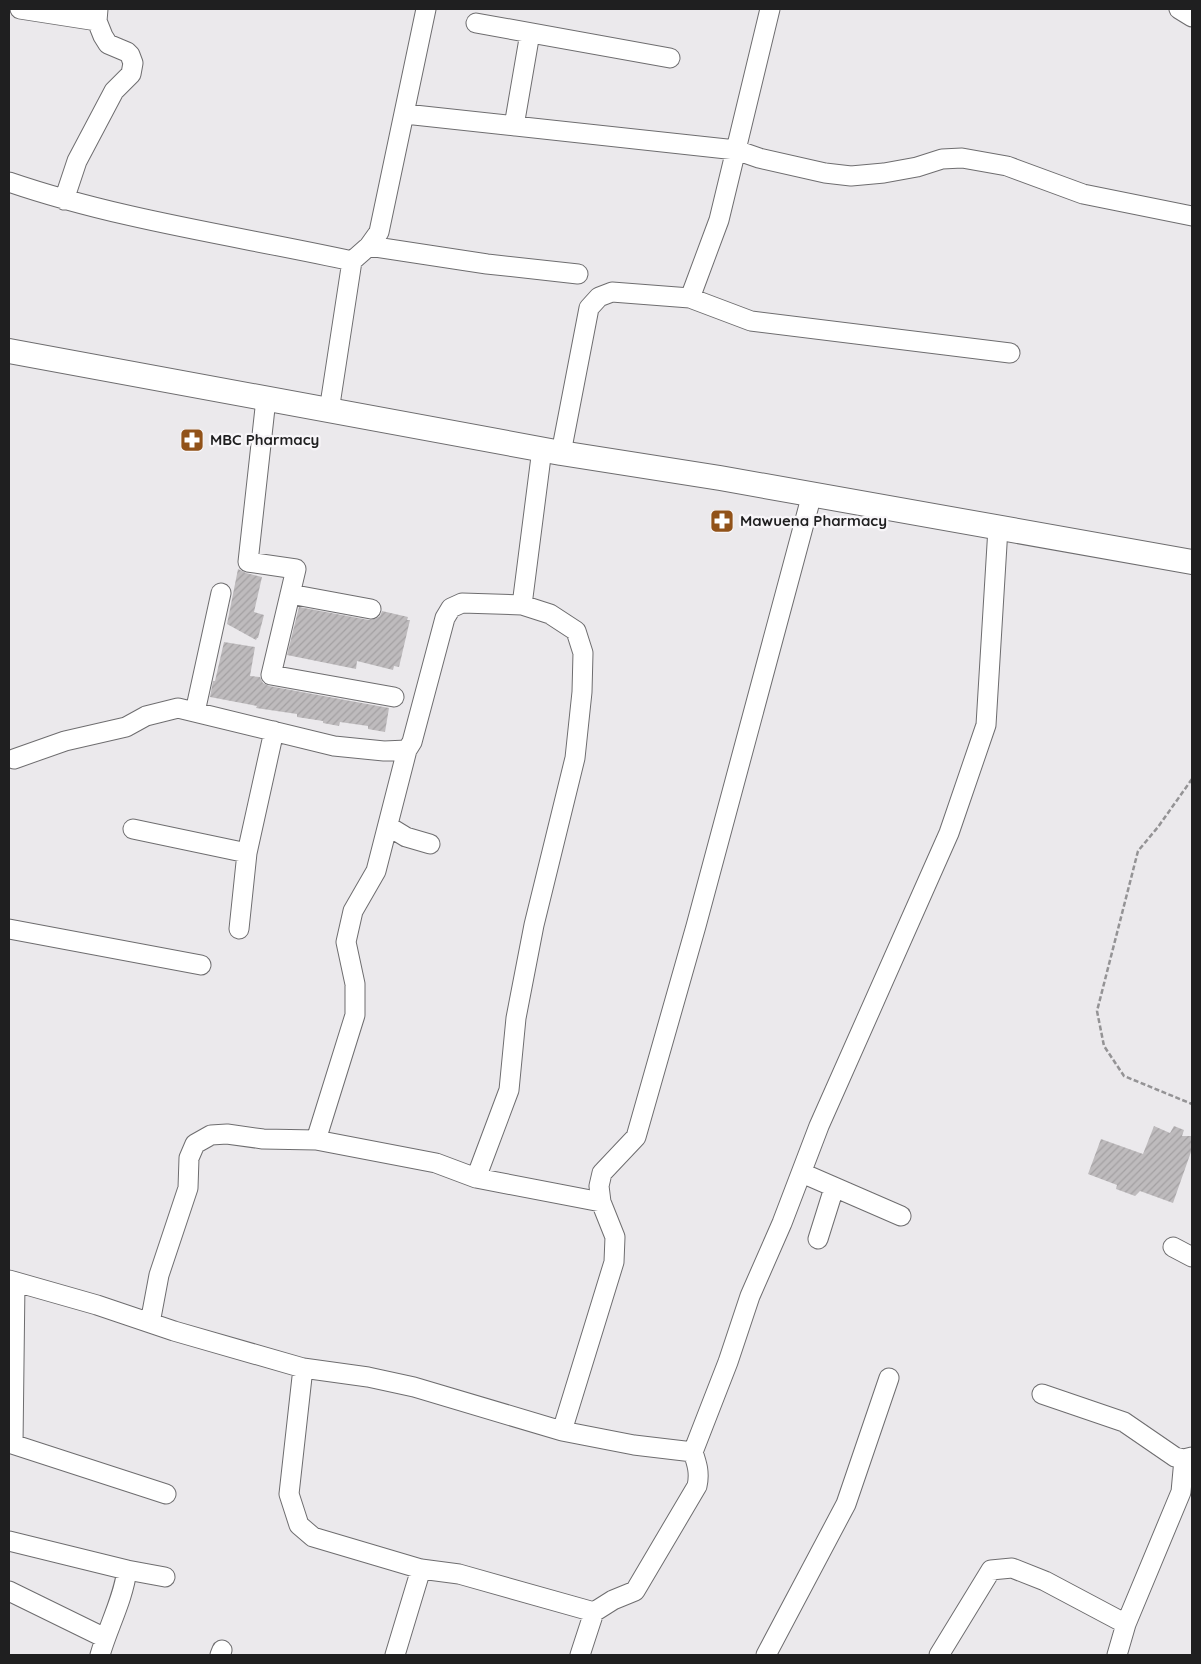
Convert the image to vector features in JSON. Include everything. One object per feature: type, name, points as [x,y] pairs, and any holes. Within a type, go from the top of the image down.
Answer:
[{"type":"main road","points":[[9,352],[551,451],[812,494],[1192,562]]},
{"type":"street","points":[[20,9],[97,15],[108,44],[127,52],[133,63],[131,74],[114,91],[77,161],[64,200]]},
{"type":"street","points":[[329,411],[352,261],[369,246],[379,232],[426,9]]},
{"type":"street","points":[[690,298],[719,220],[770,9]]},
{"type":"street","points":[[1178,9],[1192,17]]},
{"type":"street","points":[[476,23],[670,58]]},
{"type":"street","points":[[514,126],[530,32]]},
{"type":"street","points":[[405,114],[736,150],[759,158],[825,173],[851,176],[917,167],[942,159],[962,158],[1007,166],[1083,194],[1192,216]]},
{"type":"street","points":[[9,182],[64,200],[130,217],[352,261]]},
{"type":"street","points":[[369,246],[487,264],[578,274]]},
{"type":"street","points":[[522,604],[551,451],[589,308],[599,297],[612,292],[690,298],[751,321],[1010,353]]},
{"type":"street","points":[[266,399],[248,562],[296,569],[272,675],[394,696]]},
{"type":"street","points":[[562,1431],[614,1262],[615,1237],[601,1202],[599,1186],[602,1173],[636,1137],[696,926],[812,494]]},
{"type":"street","points":[[580,1655],[594,1612],[613,1600],[635,1591],[697,1486],[699,1478],[698,1468],[693,1452],[728,1362],[750,1296],[802,1174],[823,1117],[949,833],[986,725],[998,528]]},
{"type":"street","points":[[195,712],[221,593]]},
{"type":"street","points":[[290,594],[371,608]]},
{"type":"street","points":[[316,1140],[355,1015],[355,984],[346,942],[353,911],[376,871],[407,750],[412,742],[445,618],[451,608],[462,603],[522,604],[550,614],[576,631],[583,653],[582,692],[575,758],[534,925],[516,1018],[509,1090],[476,1178]]},
{"type":"street","points":[[14,759],[65,741],[126,727],[146,716],[178,708],[334,746],[384,751],[407,750]]},
{"type":"street","points":[[239,929],[247,853],[274,731]]},
{"type":"street","points":[[388,826],[406,837],[430,844]]},
{"type":"street","points":[[133,829],[247,853]]},
{"type":"street","points":[[9,929],[201,965]]},
{"type":"street","points":[[150,1323],[159,1275],[188,1188],[189,1158],[195,1144],[211,1134],[227,1134],[263,1139],[316,1140],[436,1163],[476,1178],[601,1202]]},
{"type":"street","points":[[802,1174],[901,1216]]},
{"type":"street","points":[[818,1239],[834,1188]]},
{"type":"street","points":[[1173,1247],[1192,1257]]},
{"type":"street","points":[[166,1494],[11,1444],[12,1281],[98,1305],[174,1331],[303,1368],[368,1377],[414,1388],[562,1431],[634,1445],[693,1452]]},
{"type":"street","points":[[303,1368],[289,1494],[299,1525],[313,1538],[421,1569],[459,1574],[594,1612]]},
{"type":"street","points":[[766,1655],[846,1504],[889,1378]]},
{"type":"street","points":[[1042,1394],[1124,1422],[1175,1457],[1188,1458],[1181,1492],[1126,1624],[1117,1655]]},
{"type":"street","points":[[9,1541],[165,1578]]},
{"type":"street","points":[[939,1655],[991,1570],[1002,1568],[1012,1568],[1045,1581],[1126,1624]]},
{"type":"street","points":[[394,1655],[421,1569]]},
{"type":"street","points":[[9,1591],[102,1647],[123,1591],[127,1570]]},
{"type":"path","points":[[1192,779],[1158,827],[1138,851],[1097,1011],[1104,1046],[1124,1076],[1192,1104]]},
{"type":"building","points":[[238,569],[262,577],[254,612],[264,615],[256,640],[227,624]]},
{"type":"building","points":[[299,607],[369,620],[380,616],[382,611],[408,617],[407,620],[410,620],[399,667],[394,666],[393,670],[357,661],[356,669],[287,655]]},
{"type":"building","points":[[224,642],[255,647],[250,676],[260,677],[263,683],[269,686],[389,708],[385,732],[368,729],[368,726],[340,722],[339,726],[323,723],[323,721],[297,717],[297,714],[256,708],[257,706],[210,697]]},
{"type":"building","points":[[1154,1126],[1170,1133],[1174,1126],[1184,1130],[1182,1136],[1192,1136],[1192,1149],[1173,1203],[1140,1191],[1135,1196],[1116,1189],[1117,1185],[1088,1174],[1101,1139],[1143,1154]]},
{"type":"place","name":"MBC Pharmacy","points":[[192,440]]},
{"type":"place","name":"Mawuena Pharmacy","points":[[722,521]]}]
